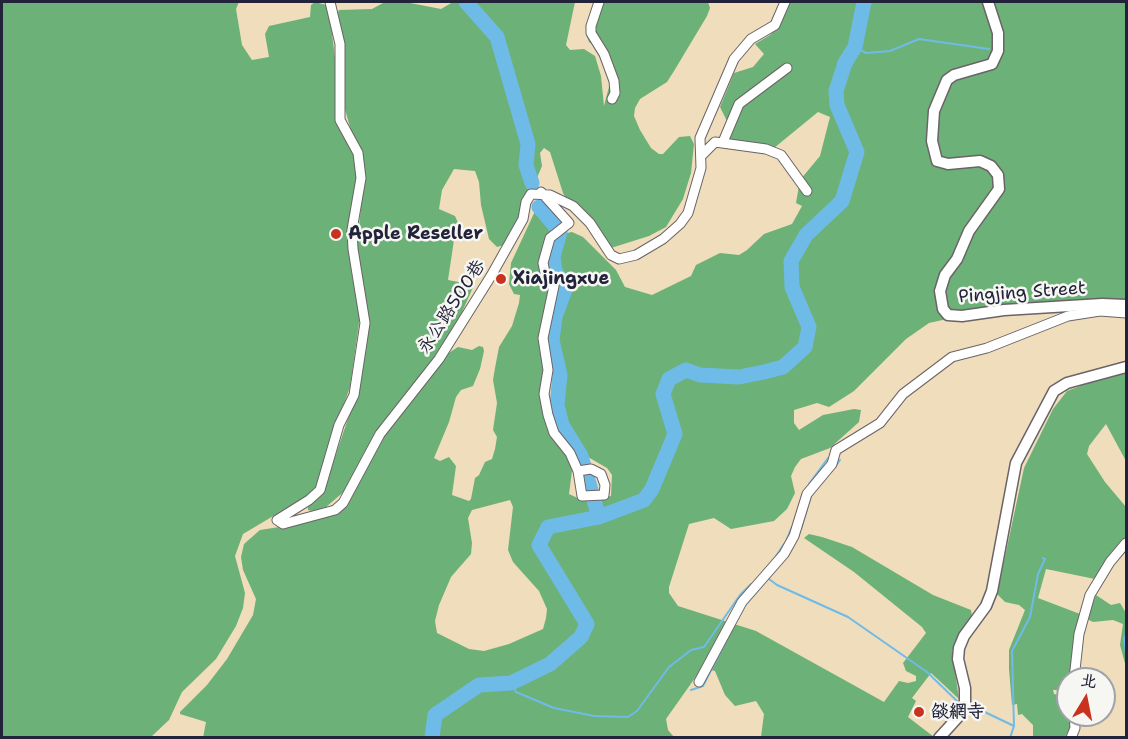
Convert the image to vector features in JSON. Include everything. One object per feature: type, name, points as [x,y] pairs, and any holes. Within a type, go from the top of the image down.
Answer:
[{"type":"street","name":"永公路500巷","points":[[330,2],[340,44],[340,120],[358,153],[361,178],[352,230],[365,323],[354,395],[339,425],[320,490],[309,500],[277,520],[283,524],[335,510],[343,502],[380,434],[439,359],[491,276],[523,219],[526,202],[531,194],[541,192]]},
{"type":"street","points":[[599,2],[591,33],[604,54],[614,81],[615,93],[612,99]]},
{"type":"street","points":[[541,192],[573,206],[590,223],[611,255],[619,260],[629,259],[663,239],[680,224],[688,213],[702,168],[700,138],[734,59],[751,39],[774,25],[785,2]]},
{"type":"street","name":"Pingjing Street","points":[[988,2],[998,33],[998,51],[992,64],[954,75],[940,92],[934,111],[933,151],[937,161],[948,164],[980,161],[991,166],[998,175],[999,189],[969,231],[957,259],[945,274],[940,291],[943,309],[948,315],[962,316],[1005,310],[1102,304],[1126,305]]},
{"type":"street","points":[[723,142],[739,104],[787,68]]},
{"type":"street","points":[[701,156],[716,142],[766,148],[781,155],[807,191]]},
{"type":"street","points":[[541,192],[569,223],[550,238],[543,263],[547,282],[554,286],[543,338],[548,370],[544,394],[554,433],[570,453],[578,471],[579,490],[582,496],[604,495],[605,485],[601,474],[591,469],[578,471]]},
{"type":"street","points":[[699,682],[742,602],[784,554],[794,536],[807,494],[831,464],[836,450],[880,423],[903,394],[952,357],[987,348],[1068,315],[1100,311],[1126,312]]},
{"type":"street","points":[[939,738],[959,716],[965,703],[965,688],[958,659],[959,648],[964,636],[986,606],[992,591],[1016,463],[1054,391],[1067,383],[1126,367]]},
{"type":"street","points":[[1075,667],[1079,634],[1090,596],[1110,562],[1126,543]]},
{"type":"green space","points":[[2,2],[239,2],[236,9],[242,45],[252,60],[269,57],[265,34],[269,26],[310,17],[311,5],[315,2],[326,5],[330,17],[338,83],[336,109],[352,147],[358,182],[350,244],[352,277],[361,309],[350,387],[326,454],[318,485],[307,496],[243,534],[235,556],[245,593],[243,608],[236,626],[216,659],[182,692],[169,720],[151,737],[2,737]]},
{"type":"green space","points":[[405,2],[441,9],[453,2],[575,2],[566,45],[570,50],[584,49],[595,56],[601,76],[604,106],[610,83],[607,69],[596,47],[589,42],[586,33],[594,2],[708,2],[710,8],[707,16],[667,82],[640,99],[634,116],[651,148],[659,154],[663,154],[679,137],[690,136],[694,144],[691,173],[683,199],[666,227],[649,236],[611,248],[569,204],[563,193],[550,152],[544,148],[540,153],[542,166],[522,213],[504,245],[497,247],[489,239],[475,171],[454,169],[442,190],[439,209],[455,216],[466,241],[454,240],[448,280],[474,285],[459,319],[347,489],[326,507],[312,511],[308,510],[308,507],[322,495],[351,410],[368,325],[357,248],[364,175],[344,106],[345,65],[337,15],[339,10],[372,9],[383,3]]},
{"type":"green space","points":[[789,2],[1126,2],[1126,302],[992,309],[929,323],[906,339],[854,391],[829,407],[817,403],[794,410],[794,423],[799,430],[823,415],[854,409],[861,410],[859,422],[830,448],[801,459],[791,476],[795,493],[787,509],[774,521],[731,529],[714,518],[689,524],[669,587],[669,593],[678,606],[756,631],[884,702],[899,681],[908,683],[916,681],[916,676],[906,671],[903,663],[926,633],[922,627],[854,572],[804,538],[809,534],[852,547],[933,595],[971,610],[972,616],[952,651],[959,699],[931,673],[912,698],[916,701],[908,717],[934,737],[761,737],[764,714],[756,701],[735,706],[725,695],[715,671],[702,668],[666,719],[668,730],[674,737],[203,738],[206,722],[180,714],[180,712],[207,685],[227,659],[253,615],[256,599],[243,570],[241,557],[244,544],[260,530],[305,523],[335,511],[380,438],[447,354],[458,347],[472,350],[479,346],[483,347],[484,351],[480,369],[473,386],[461,390],[456,397],[449,422],[434,458],[440,461],[449,457],[456,466],[452,495],[469,501],[471,499],[475,478],[479,475],[485,462],[492,459],[495,449],[497,437],[493,430],[497,403],[493,380],[499,347],[512,326],[520,295],[514,294],[509,284],[511,263],[536,209],[541,206],[548,205],[558,224],[546,237],[539,259],[542,288],[548,290],[543,414],[553,435],[569,456],[572,471],[569,494],[582,500],[611,496],[612,475],[607,468],[581,453],[560,419],[562,375],[555,321],[560,291],[559,279],[554,268],[557,240],[562,234],[572,232],[583,237],[616,270],[625,287],[652,295],[691,276],[696,265],[720,253],[739,255],[764,234],[792,224],[802,206],[796,203],[800,180],[820,156],[830,117],[818,112],[774,148],[727,139],[727,121],[720,107],[734,73],[753,67],[764,54],[755,44],[779,26]],"holes":[[[510,500],[513,507],[508,550],[513,562],[539,591],[547,609],[543,629],[509,644],[484,651],[469,649],[437,633],[435,621],[439,605],[451,577],[471,554],[472,543],[468,518],[472,510]]]},
{"type":"green space","points":[[1126,369],[1126,461],[1106,424],[1089,446],[1087,454],[1105,482],[1126,507],[1126,540],[1117,546],[1095,579],[1046,569],[1038,598],[1080,614],[1072,667],[1056,667],[1056,690],[1053,690],[1056,694],[1056,727],[1070,728],[1065,737],[1033,737],[1033,725],[1022,714],[1018,715],[1017,704],[1012,705],[1009,669],[1009,650],[1025,610],[1019,605],[1005,602],[997,594],[1024,468],[1053,409],[1067,391]]},
{"type":"green space","points":[[1096,595],[1111,605],[1120,603],[1126,613],[1126,667],[1120,645],[1123,624],[1113,620],[1093,622],[1087,619]]},
{"type":"waterway","points":[[466,2],[497,37],[528,144],[526,165],[532,183]]},
{"type":"waterway","points":[[432,738],[435,715],[479,685],[511,683],[550,664],[581,637],[587,624],[539,545],[548,527],[599,517],[644,500],[652,489],[675,434],[663,394],[669,379],[686,370],[700,375],[739,377],[764,372],[783,367],[805,347],[809,327],[792,287],[791,261],[806,235],[842,201],[857,152],[837,105],[836,91],[845,63],[855,47],[864,2]]},
{"type":"waterway","points":[[855,47],[866,53],[890,51],[919,39],[989,49]]},
{"type":"waterway","points":[[539,207],[560,232],[553,257],[555,271],[566,287],[555,317],[552,340],[560,375],[557,405],[562,425],[581,456],[599,517]]},
{"type":"waterway","points":[[809,484],[828,458]]},
{"type":"waterway","points":[[835,467],[840,460]]},
{"type":"waterway","points":[[801,529],[807,509]]},
{"type":"waterway","points":[[787,539],[792,527]]},
{"type":"waterway","points":[[774,559],[784,544]]},
{"type":"waterway","points":[[745,605],[788,555]]},
{"type":"waterway","points":[[1010,738],[1014,726],[1012,651],[1030,617],[1038,574],[1045,559],[1043,558]]},
{"type":"waterway","points":[[769,579],[777,585],[848,617],[927,672],[958,702]]},
{"type":"waterway","points":[[511,683],[516,692],[554,708],[594,716],[628,717],[637,711],[669,667],[691,650],[704,647],[740,595],[751,584]]},
{"type":"waterway","points":[[1126,635],[1124,638],[1126,653]]},
{"type":"waterway","points":[[691,690],[703,686],[724,645]]},
{"type":"waterway","points":[[970,705],[1014,726]]},
{"type":"place","name":"Apple Reseller","points":[[336,234]]},
{"type":"place","name":"Xiajingxue","points":[[501,279]]},
{"type":"place","name":"燄網寺","points":[[919,712]]}]
